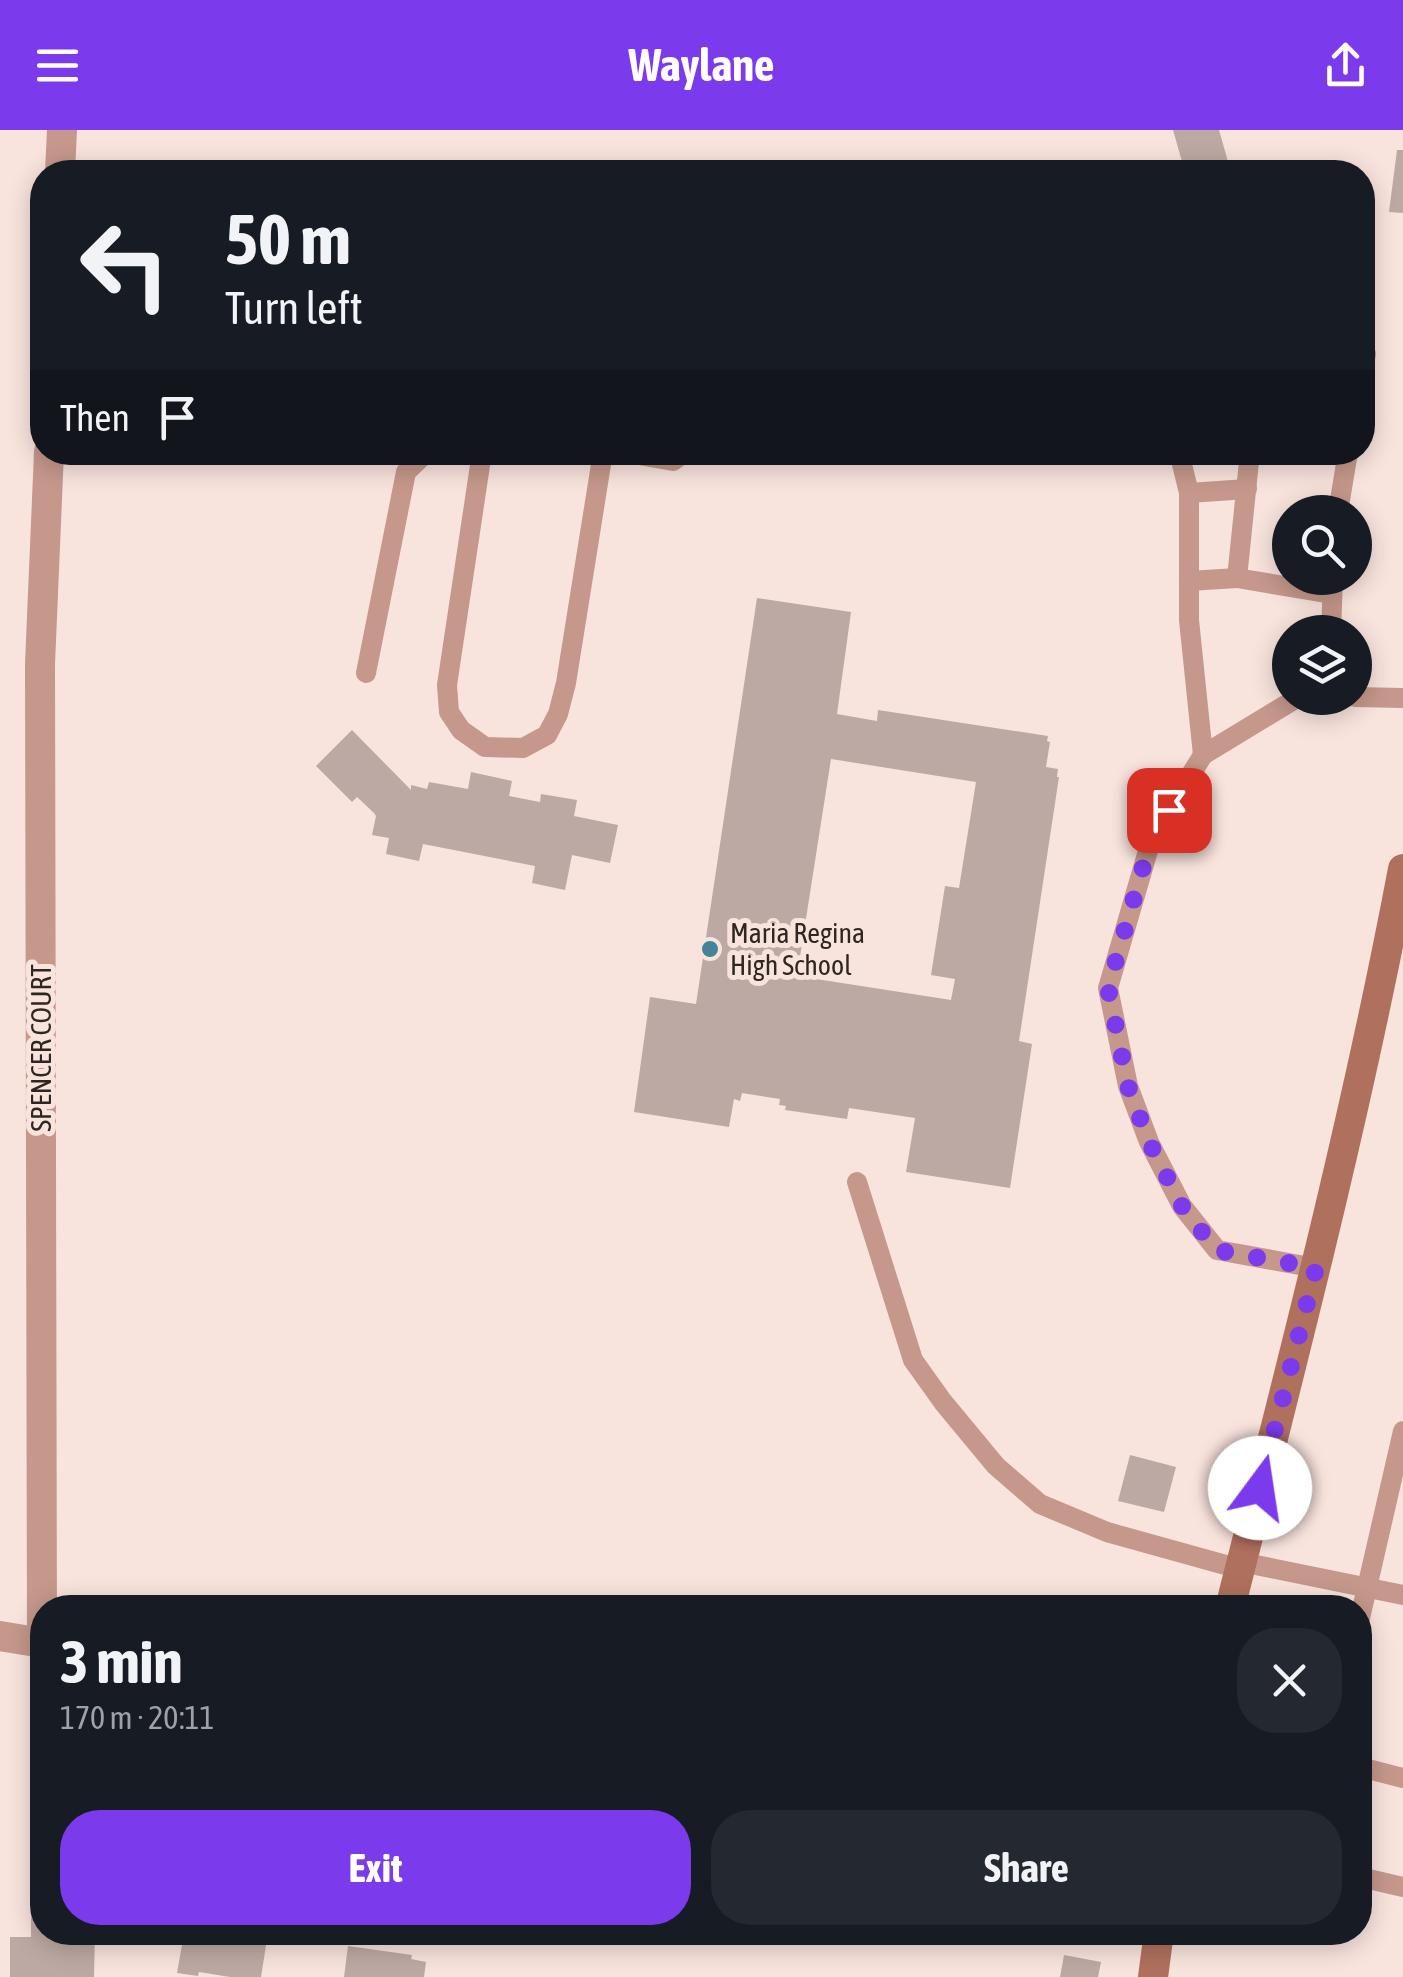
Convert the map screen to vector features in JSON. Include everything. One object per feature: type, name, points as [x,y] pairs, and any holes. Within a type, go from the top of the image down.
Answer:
[{"type":"main road","points":[[1233,1595],[1360,1082],[1403,870]]},
{"type":"main road","points":[[1152,1977],[1157,1945]]},
{"type":"street","points":[[61,160],[62,130]]},
{"type":"street","name":"SPENCER COURT","points":[[42,1595],[40,664],[48,465]]},
{"type":"street","points":[[0,1636],[30,1641]]},
{"type":"lane","points":[[366,674],[406,472],[413,465]]},
{"type":"lane","points":[[480,465],[447,685],[449,712],[461,730],[485,747],[504,748],[523,748],[547,736],[558,714],[601,465]]},
{"type":"lane","points":[[1182,465],[1189,493],[1189,620],[1202,755]]},
{"type":"lane","points":[[1237,578],[1249,465]]},
{"type":"lane","points":[[1341,495],[1346,465]]},
{"type":"lane","points":[[1189,493],[1247,489]]},
{"type":"lane","points":[[1189,580],[1272,581]]},
{"type":"lane","points":[[1372,697],[1403,698]]},
{"type":"lane","points":[[1272,713],[1202,755],[1152,836],[1108,988],[1128,1086],[1149,1142],[1182,1206],[1216,1250],[1316,1268]]},
{"type":"lane","points":[[857,1182],[913,1360],[996,1466],[1040,1504],[1107,1532],[1241,1565],[1403,1595]]},
{"type":"lane","points":[[1365,1595],[1403,1431]]},
{"type":"lane","points":[[1372,1770],[1403,1778]]},
{"type":"lane","points":[[1372,1880],[1403,1887]]},
{"type":"building","points":[[1173,130],[1219,130],[1228,160],[1182,160]]},
{"type":"building","points":[[1397,150],[1403,150],[1403,213],[1389,212]]},
{"type":"building","points":[[757,598],[851,612],[837,714],[877,721],[878,710],[1048,736],[1046,767],[1058,769],[1059,777],[1019,1041],[1032,1044],[1010,1188],[906,1172],[915,1118],[849,1108],[847,1119],[785,1110],[786,1106],[779,1105],[780,1099],[742,1093],[740,1101],[734,1099],[729,1127],[634,1112],[650,997],[696,1004]],"holes":[[[831,759],[976,782],[959,888],[945,886],[931,975],[955,979],[951,1000],[797,976]]]},
{"type":"building","points":[[352,730],[411,790],[411,785],[427,789],[429,782],[468,789],[471,772],[512,781],[509,796],[540,802],[541,794],[577,800],[574,816],[618,825],[610,863],[572,855],[565,890],[532,883],[535,866],[423,844],[419,861],[386,854],[389,838],[372,835],[374,813],[357,797],[352,802],[316,766]]},
{"type":"building","points":[[1130,1455],[1176,1467],[1164,1512],[1118,1501]]},
{"type":"building","points":[[10,1937],[30,1937],[30,1945],[95,1945],[94,1977],[10,1977]]},
{"type":"building","points":[[182,1945],[266,1945],[261,1977],[177,1973]]},
{"type":"building","points":[[348,1946],[412,1955],[411,1959],[426,1962],[424,1977],[344,1977]]},
{"type":"building","points":[[1064,1955],[1101,1962],[1098,1977],[1060,1977]]},
{"type":"place","name":"Maria Regina High School","points":[[710,949]]},
{"type":"route","points":[[1169,810],[1152,836],[1108,988],[1128,1086],[1149,1142],[1182,1206],[1216,1250],[1316,1268],[1260,1488]]}]
